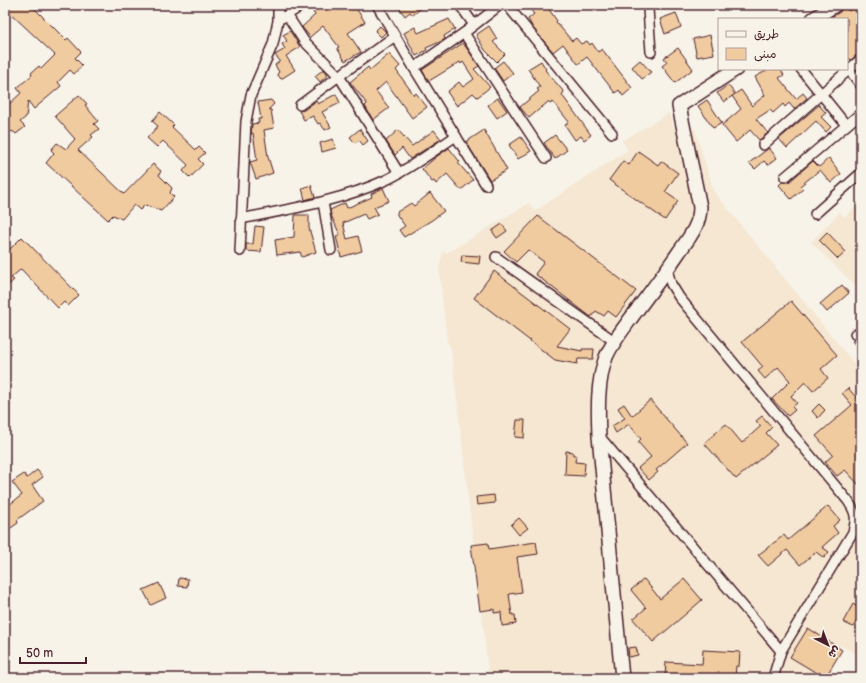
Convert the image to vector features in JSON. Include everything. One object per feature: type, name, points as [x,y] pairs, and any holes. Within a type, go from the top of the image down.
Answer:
[{"type":"street","points":[[240,251],[246,121],[251,95],[273,44],[278,21],[278,5]]},
{"type":"street","points":[[278,21],[303,5]]},
{"type":"street","points":[[377,5],[486,185]]},
{"type":"street","points":[[460,5],[474,25]]},
{"type":"street","points":[[414,68],[464,33],[500,5]]},
{"type":"street","points":[[507,5],[612,133]]},
{"type":"street","points":[[650,5],[648,9],[651,52]]},
{"type":"street","points":[[815,18],[835,5]]},
{"type":"street","points":[[286,15],[304,41],[339,76],[399,173]]},
{"type":"street","points":[[464,33],[546,158]]},
{"type":"street","points":[[300,105],[395,36]]},
{"type":"street","points":[[763,145],[861,59]]},
{"type":"street","points":[[622,678],[600,436],[598,401],[600,374],[614,341],[696,228],[700,216],[700,207],[679,106],[734,70]]},
{"type":"street","points":[[802,70],[846,126]]},
{"type":"street","points":[[849,70],[861,85]]},
{"type":"street","points":[[785,177],[861,113]]},
{"type":"street","points":[[241,219],[323,202],[358,192],[399,173],[456,136]]},
{"type":"street","points":[[815,214],[861,173]]},
{"type":"street","points":[[323,202],[331,250]]},
{"type":"street","points":[[496,257],[614,341]]},
{"type":"street","points":[[667,269],[671,284],[679,297],[848,500],[855,511],[856,520],[853,532],[781,651],[773,678]]},
{"type":"street","points":[[600,436],[781,651]]},
{"type":"shaded area","points":[[669,113],[676,133],[695,129],[714,192],[861,372],[861,656],[840,645],[830,678],[489,678],[451,348],[447,342],[439,269],[443,251],[447,253],[529,203],[535,211],[628,150],[622,141]]},
{"type":"shaded area","points":[[861,201],[861,291],[811,242],[840,212],[845,217]]},
{"type":"building","points":[[5,5],[31,5],[66,40],[68,38],[81,52],[75,58],[82,65],[74,74],[70,70],[58,82],[61,86],[34,109],[28,101],[26,117],[20,122],[25,127],[16,134],[5,130],[5,108],[21,93],[17,88],[32,75],[31,73],[39,66],[41,69],[55,55],[10,13],[5,18]]},
{"type":"building","points":[[323,5],[354,5],[365,22],[348,33],[361,52],[345,61],[337,48],[339,47],[323,26],[310,37],[302,27],[315,15],[313,12]]},
{"type":"building","points":[[402,5],[425,5],[413,15],[410,12],[405,16],[399,8]]},
{"type":"building","points":[[526,5],[546,5],[557,21],[556,22],[572,41],[576,38],[581,44],[587,41],[590,45],[592,43],[598,52],[602,49],[632,88],[623,96],[619,90],[615,93],[587,57],[578,64],[563,44],[553,52],[533,28],[528,19],[534,14]]},
{"type":"building","points":[[843,5],[849,11],[853,8],[861,17],[861,51],[851,60],[848,57],[848,18],[830,18],[840,12]]},
{"type":"building","points":[[676,13],[681,27],[665,34],[660,19]]},
{"type":"building","points":[[449,19],[455,29],[444,36],[445,39],[426,48],[427,50],[416,56],[404,33],[415,27],[418,33]]},
{"type":"building","points":[[380,26],[386,32],[381,37],[375,31]]},
{"type":"building","points":[[489,26],[497,39],[493,42],[505,54],[497,62],[485,50],[476,35]]},
{"type":"building","points":[[290,31],[300,47],[286,56],[295,70],[281,79],[277,74],[279,72],[275,65],[280,61],[275,55],[285,49],[282,44],[287,41],[283,35]]},
{"type":"building","points":[[710,35],[714,54],[697,57],[693,39]]},
{"type":"building","points":[[463,43],[479,66],[474,69],[490,87],[477,97],[473,93],[457,106],[447,92],[459,82],[463,87],[474,79],[463,62],[461,64],[460,62],[429,81],[422,70]]},
{"type":"building","points":[[678,48],[693,69],[675,83],[662,66],[667,62],[664,58]]},
{"type":"building","points":[[389,54],[400,66],[396,70],[414,95],[416,93],[427,107],[412,118],[386,82],[376,91],[389,108],[373,120],[365,106],[367,104],[350,82],[368,67],[370,70]]},
{"type":"building","points":[[640,60],[651,72],[642,79],[632,67]]},
{"type":"building","points":[[503,61],[513,73],[503,81],[494,68]]},
{"type":"building","points":[[541,61],[546,69],[545,70],[564,92],[562,95],[591,135],[584,140],[581,136],[575,140],[565,125],[569,122],[553,102],[550,104],[548,102],[529,118],[520,107],[539,91],[537,89],[540,87],[528,69]]},
{"type":"building","points":[[324,69],[328,75],[320,82],[315,76]]},
{"type":"building","points":[[767,70],[781,70],[784,75],[779,78],[796,99],[803,93],[807,98],[794,109],[789,103],[785,107],[783,104],[773,113],[770,110],[756,119],[768,133],[759,140],[750,130],[736,142],[722,125],[741,109],[732,96],[741,90],[752,106],[765,95],[755,77]]},
{"type":"building","points":[[728,85],[735,94],[724,102],[717,93]]},
{"type":"building","points":[[336,94],[340,103],[322,112],[331,127],[325,130],[320,123],[318,124],[313,116],[304,120],[299,111],[304,110],[316,101],[318,104]]},
{"type":"building","points":[[79,95],[98,121],[94,124],[99,129],[91,135],[93,137],[78,150],[124,194],[153,164],[161,171],[159,175],[172,188],[170,193],[174,197],[161,211],[145,205],[140,210],[134,205],[122,219],[113,215],[108,220],[46,163],[54,153],[51,150],[57,143],[66,149],[75,139],[55,116]]},
{"type":"building","points":[[498,98],[507,111],[497,118],[488,105]]},
{"type":"building","points":[[271,100],[274,104],[269,109],[271,110],[274,128],[264,130],[268,157],[273,173],[256,179],[250,162],[257,160],[253,133],[251,134],[252,124],[259,123],[258,119],[261,119],[258,102]]},
{"type":"building","points":[[707,100],[722,123],[713,128],[698,106]]},
{"type":"building","points":[[819,105],[826,113],[821,117],[831,127],[826,132],[816,121],[787,148],[779,139]]},
{"type":"building","points":[[160,112],[174,125],[172,127],[196,150],[199,147],[205,153],[198,159],[203,164],[190,178],[183,171],[188,165],[163,141],[157,147],[147,138],[158,126],[152,121]]},
{"type":"building","points":[[360,129],[368,141],[363,145],[359,140],[355,143],[350,137]]},
{"type":"building","points":[[398,130],[412,146],[434,130],[441,139],[410,159],[402,148],[395,155],[386,141]]},
{"type":"building","points":[[484,130],[507,170],[490,180],[466,142]]},
{"type":"building","points":[[555,135],[567,150],[555,159],[544,143]]},
{"type":"building","points":[[521,137],[531,151],[518,159],[509,145]]},
{"type":"building","points":[[333,139],[336,148],[322,152],[320,143]]},
{"type":"building","points":[[449,148],[460,162],[458,163],[473,180],[461,190],[447,174],[436,184],[434,181],[432,182],[422,169]]},
{"type":"building","points":[[769,148],[777,158],[768,165],[764,161],[755,169],[749,163]]},
{"type":"building","points":[[638,151],[658,165],[661,161],[678,173],[665,192],[678,201],[665,220],[609,180],[623,161],[629,165]]},
{"type":"building","points":[[829,158],[841,174],[831,183],[820,170],[800,186],[803,189],[791,199],[779,185],[782,182],[789,182],[813,161],[819,167]]},
{"type":"building","points":[[311,185],[315,197],[305,200],[302,188]]},
{"type":"building","points":[[383,188],[389,201],[374,207],[378,214],[367,219],[364,214],[343,223],[347,239],[358,236],[362,251],[341,257],[336,236],[340,235],[330,210],[345,203],[347,208],[372,197],[371,194]]},
{"type":"building","points":[[430,193],[444,211],[404,237],[399,230],[405,226],[397,215],[397,212],[411,203],[414,206]]},
{"type":"building","points":[[295,215],[309,215],[309,228],[316,252],[302,257],[300,252],[277,255],[275,240],[294,237]]},
{"type":"building","points":[[538,216],[636,291],[616,317],[608,311],[604,316],[596,311],[591,317],[535,274],[544,262],[528,250],[516,262],[504,251]]},
{"type":"building","points":[[502,224],[507,231],[497,238],[492,231]]},
{"type":"building","points":[[255,226],[264,227],[261,252],[246,251],[246,244],[253,244]]},
{"type":"building","points":[[827,232],[846,252],[838,259],[819,240]]},
{"type":"building","points":[[22,237],[79,295],[68,306],[64,302],[58,308],[21,269],[11,278],[14,280],[5,288],[5,254]]},
{"type":"building","points":[[462,255],[480,256],[479,264],[461,262]]},
{"type":"building","points":[[494,271],[570,329],[557,346],[582,351],[582,349],[594,349],[593,359],[578,359],[577,364],[555,360],[474,298]]},
{"type":"building","points":[[842,285],[849,293],[827,312],[820,304]]},
{"type":"building","points":[[791,301],[837,355],[821,369],[828,378],[813,391],[805,382],[791,396],[797,403],[792,407],[795,410],[788,416],[772,399],[790,381],[778,367],[765,379],[758,371],[763,367],[742,342]]},
{"type":"building","points":[[861,340],[861,351],[852,341]]},
{"type":"building","points":[[848,388],[861,403],[861,487],[845,470],[837,476],[825,462],[833,455],[816,436],[852,405],[842,393]]},
{"type":"building","points":[[650,400],[687,443],[656,470],[658,472],[649,480],[638,468],[651,457],[638,442],[641,439],[629,424],[616,433],[612,426],[625,418],[618,408],[624,404],[632,416]]},
{"type":"building","points":[[819,404],[825,410],[818,418],[812,411]]},
{"type":"building","points":[[762,416],[772,427],[766,433],[777,445],[736,479],[704,443],[726,424],[742,443],[761,426],[756,421]]},
{"type":"building","points":[[517,420],[525,420],[524,438],[515,437]]},
{"type":"building","points":[[566,451],[573,452],[573,455],[576,455],[575,462],[585,463],[584,476],[565,475]]},
{"type":"building","points":[[37,470],[43,477],[32,485],[43,501],[17,520],[18,523],[5,532],[5,508],[22,495],[12,482],[24,474],[27,478]]},
{"type":"building","points":[[494,495],[495,503],[477,505],[476,497]]},
{"type":"building","points":[[828,506],[840,520],[833,526],[838,533],[822,547],[829,552],[824,558],[816,552],[800,565],[787,550],[768,566],[758,555],[784,535],[788,540]]},
{"type":"building","points":[[519,518],[528,528],[519,535],[511,525]]},
{"type":"building","points":[[536,542],[538,554],[517,557],[522,592],[509,594],[512,615],[515,615],[516,624],[502,626],[501,612],[494,613],[494,609],[480,611],[471,545],[488,543],[489,549]]},
{"type":"building","points":[[179,578],[188,579],[187,587],[178,586]]},
{"type":"building","points":[[644,579],[660,599],[684,579],[702,600],[653,642],[633,619],[646,608],[631,590]]},
{"type":"building","points":[[159,583],[166,598],[151,605],[143,590]]},
{"type":"building","points":[[853,604],[861,609],[861,614],[853,627],[843,622]]},
{"type":"building","points":[[808,628],[842,650],[825,678],[790,657]]},
{"type":"building","points":[[636,647],[638,655],[629,657],[628,648]]},
{"type":"building","points":[[703,650],[740,652],[739,666],[736,666],[735,678],[665,678],[666,662],[702,664]]}]
